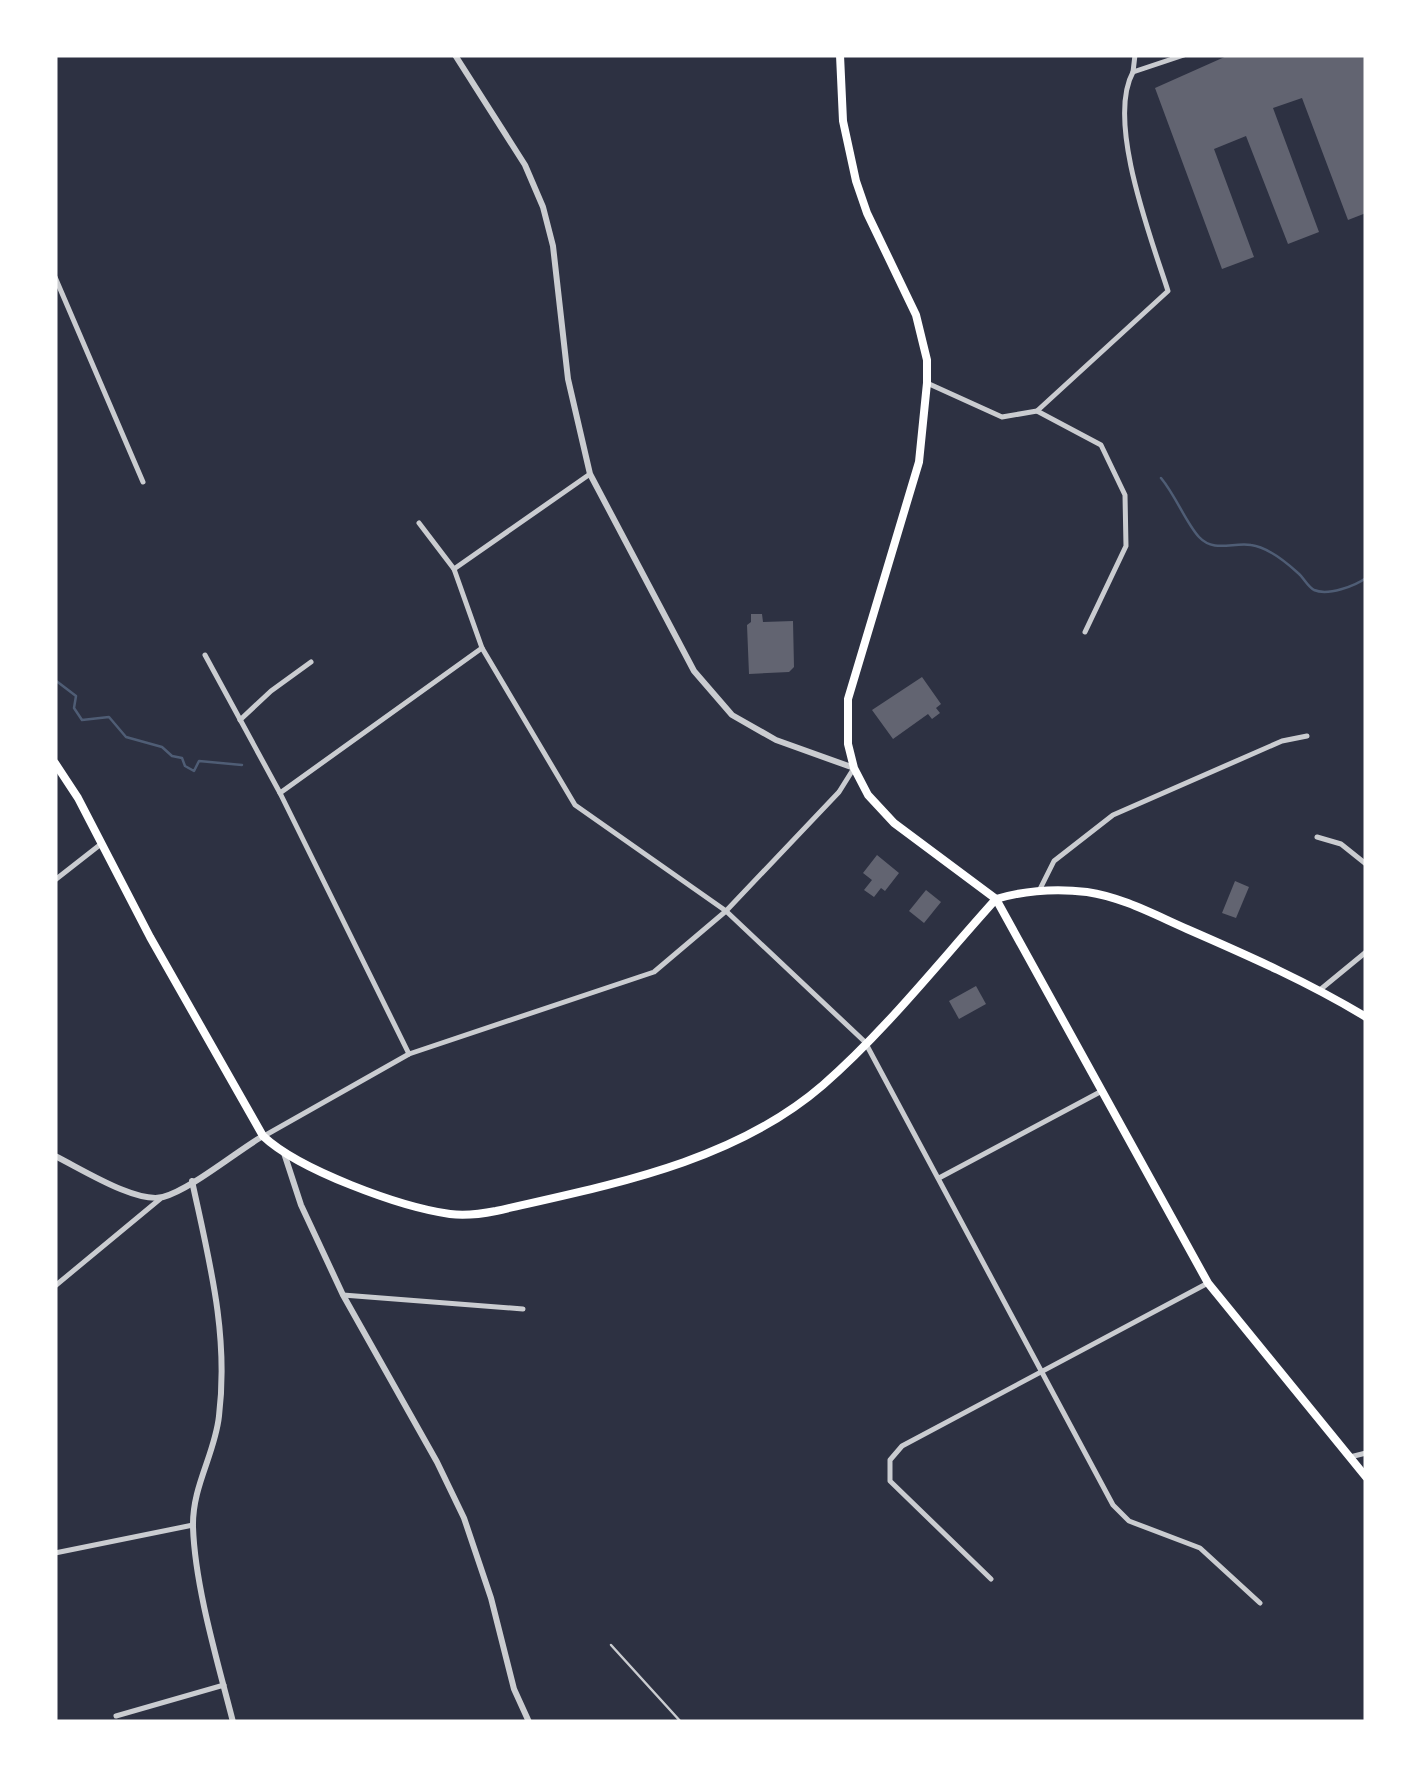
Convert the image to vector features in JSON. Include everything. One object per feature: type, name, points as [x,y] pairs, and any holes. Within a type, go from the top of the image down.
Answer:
[{"type":"main road","points":[[840,55],[843,121],[856,181],[867,214],[916,314],[927,360],[919,462],[848,699],[848,744],[854,768],[868,795],[894,823],[996,899],[1208,1283],[1366,1477]]},
{"type":"main road","points":[[55,762],[263,1136],[311,1168],[454,1215],[496,1211],[646,1175],[750,1132],[823,1084],[996,899],[1040,889],[1092,893],[1124,902],[1320,989],[1366,1016]]},
{"type":"street","points":[[55,1286],[162,1197],[409,1054],[654,972],[726,912],[839,792],[854,768],[776,740],[732,715],[694,671],[590,474],[568,379],[552,246],[543,207],[525,165],[454,55]]},
{"type":"street","points":[[927,383],[1002,418],[1037,410],[1168,291],[1131,165],[1123,105],[1135,55]]},
{"type":"street","points":[[1132,72],[1184,55]]},
{"type":"street","points":[[55,277],[143,482]]},
{"type":"street","points":[[1037,410],[1100,444],[1124,495],[1126,546],[1085,632]]},
{"type":"street","points":[[454,569],[590,474]]},
{"type":"street","points":[[419,523],[454,569],[482,648],[576,805],[726,912],[865,1042],[1113,1505],[1129,1521],[1200,1548],[1260,1604]]},
{"type":"street","points":[[280,793],[482,648]]},
{"type":"street","points":[[205,655],[280,793],[409,1054]]},
{"type":"street","points":[[240,720],[311,662]]},
{"type":"street","points":[[1040,889],[1054,861],[1112,815],[1282,742],[1307,736]]},
{"type":"street","points":[[1317,837],[1341,844],[1366,864]]},
{"type":"street","points":[[55,880],[102,844]]},
{"type":"street","points":[[1320,989],[1366,952]]},
{"type":"street","points":[[938,1178],[1100,1092]]},
{"type":"street","points":[[284,1153],[301,1206],[343,1296],[437,1462],[464,1518],[492,1598],[525,1720]]},
{"type":"street","points":[[55,1156],[124,1190],[162,1197]]},
{"type":"street","points":[[192,1181],[223,1341],[219,1420],[195,1492],[193,1525],[196,1556],[233,1722]]},
{"type":"street","points":[[991,1580],[890,1481],[890,1460],[902,1446],[1208,1283]]},
{"type":"street","points":[[343,1296],[523,1309]]},
{"type":"street","points":[[1348,1458],[1366,1453]]},
{"type":"street","points":[[55,1552],[193,1525]]},
{"type":"street","points":[[116,1716],[224,1685]]},
{"type":"lane","points":[[611,1644],[681,1722]]},
{"type":"building","points":[[1229,55],[1366,55],[1366,213],[1348,220],[1302,98],[1273,108],[1319,232],[1288,244],[1246,136],[1214,149],[1254,257],[1222,269],[1155,88]]},
{"type":"building","points":[[751,614],[762,614],[763,622],[793,621],[794,667],[789,672],[749,674],[747,625]]},
{"type":"building","points":[[922,677],[941,704],[936,708],[940,713],[932,719],[928,714],[893,739],[872,710]]},
{"type":"building","points":[[877,855],[899,873],[885,891],[881,888],[874,897],[864,890],[872,880],[863,873]]},
{"type":"building","points":[[1235,881],[1249,887],[1236,918],[1222,913]]},
{"type":"building","points":[[926,890],[941,902],[924,923],[909,911]]},
{"type":"building","points":[[976,986],[986,1004],[959,1019],[949,1001]]},
{"type":"waterway","points":[[1161,478],[1194,531],[1211,545],[1244,544],[1264,549],[1320,592],[1341,589],[1366,578]]},
{"type":"waterway","points":[[55,680],[76,696],[74,708],[82,720],[109,717],[126,737],[162,747],[172,756],[182,758],[185,766],[194,771],[199,761],[242,765]]}]
